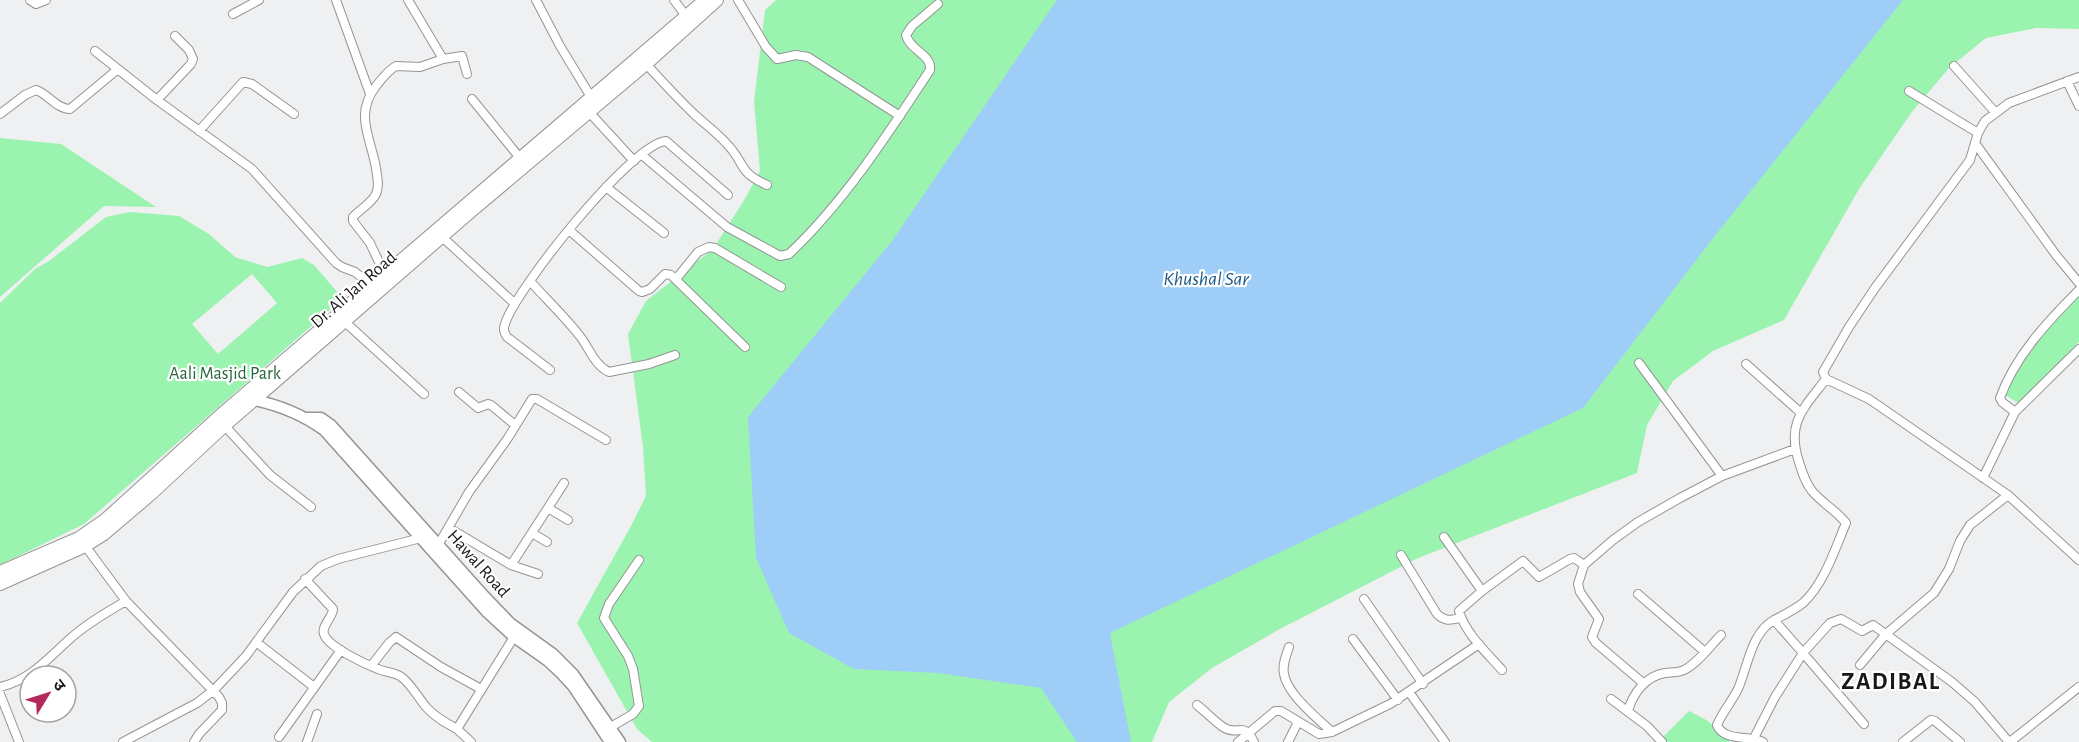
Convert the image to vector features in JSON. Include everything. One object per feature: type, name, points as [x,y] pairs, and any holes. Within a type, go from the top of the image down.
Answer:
[{"type":"main road","name":"Dr. Ali Jan Road","points":[[302,352],[345,322],[520,158],[686,16],[710,1]]},
{"type":"main road","name":"Dr. Ali Jan Road","points":[[0,572],[104,534],[137,506],[221,422],[302,352],[385,274],[589,112],[646,64],[710,1]]},
{"type":"main road","name":"Hawal Road","points":[[248,399],[307,418],[324,430],[421,538],[435,548],[510,623],[567,668],[620,742]]},
{"type":"main road","name":"Hawal Road","points":[[307,418],[321,418],[332,425],[486,611],[514,637],[533,649],[561,673],[573,686],[610,742]]},
{"type":"main road","name":"Dr. Ali Jan Road","points":[[0,584],[82,542]]},
{"type":"street","points":[[30,0],[36,4],[46,0]]},
{"type":"street","points":[[233,14],[259,0]]},
{"type":"street","points":[[336,0],[370,94]]},
{"type":"street","points":[[408,0],[443,59]]},
{"type":"street","points":[[536,0],[560,46],[591,97]]},
{"type":"street","points":[[674,0],[686,16]]},
{"type":"street","points":[[738,0],[766,47],[777,59],[796,55],[808,57],[900,116]]},
{"type":"street","points":[[642,154],[728,227],[780,256],[784,256],[806,238],[825,216],[900,116],[930,70],[931,64],[928,59],[910,45],[906,35],[912,26],[938,3]]},
{"type":"street","points":[[157,100],[191,64],[193,58],[189,50],[175,36]]},
{"type":"street","points":[[95,51],[157,100],[252,169],[336,262],[355,272],[372,286]]},
{"type":"street","points":[[385,274],[370,243],[353,222],[353,217],[376,194],[378,184],[377,168],[364,120],[364,111],[370,94],[382,78],[396,66],[420,67],[443,59],[462,56],[467,74]]},
{"type":"street","points":[[646,64],[679,99],[726,142],[746,173],[767,185]]},
{"type":"street","points":[[1954,66],[1995,112]]},
{"type":"street","points":[[0,114],[36,90],[41,91],[63,108],[70,109],[118,69]]},
{"type":"street","points":[[2079,77],[2009,103],[1985,121],[1978,133],[1970,160],[1909,240],[1849,327],[1823,372],[1827,379],[1869,399],[2008,495],[2079,560]]},
{"type":"street","points":[[2067,81],[2079,106]]},
{"type":"street","points":[[199,131],[243,82],[252,84],[294,114]]},
{"type":"street","points":[[1909,91],[1978,133]]},
{"type":"street","points":[[472,99],[520,158]]},
{"type":"street","points":[[589,112],[634,161]]},
{"type":"street","points":[[550,370],[507,337],[504,326],[514,303],[530,281],[606,187],[642,154],[659,142],[666,141],[728,195]]},
{"type":"street","points":[[1976,143],[2049,246],[2079,283]]},
{"type":"street","points":[[606,187],[664,233]]},
{"type":"street","points":[[569,230],[639,291],[650,289],[665,274],[676,279],[745,347]]},
{"type":"street","points":[[439,233],[514,303]]},
{"type":"street","points":[[676,279],[698,252],[709,246],[782,287]]},
{"type":"street","points":[[530,281],[578,333],[597,363],[605,371],[649,364],[675,355]]},
{"type":"street","points":[[2016,412],[2000,398],[2017,363],[2052,317],[2079,290]]},
{"type":"street","points":[[345,322],[424,394]]},
{"type":"street","points":[[1983,478],[2016,412],[2079,349]]},
{"type":"street","points":[[1639,363],[1722,476]]},
{"type":"street","points":[[1746,364],[1801,413]]},
{"type":"street","points":[[1763,742],[1754,738],[1736,741],[1720,732],[1717,725],[1737,691],[1758,635],[1766,624],[1804,602],[1823,575],[1845,524],[1806,482],[1795,449],[1794,432],[1801,413],[1827,379]]},
{"type":"street","points":[[459,392],[478,408],[491,405],[516,425]]},
{"type":"street","points":[[435,548],[469,492],[532,399],[537,399],[606,440]]},
{"type":"street","points":[[221,422],[270,475],[311,507]]},
{"type":"street","points":[[1643,683],[1592,637],[1599,619],[1580,592],[1578,584],[1584,565],[1638,522],[1722,476],[1795,449]]},
{"type":"street","points":[[511,565],[564,483]]},
{"type":"street","points":[[1860,665],[1886,634],[1934,593],[1949,569],[1965,531],[2008,495]]},
{"type":"street","points":[[548,508],[568,520]]},
{"type":"street","points":[[449,528],[511,565],[538,574]]},
{"type":"street","points":[[532,533],[547,542]]},
{"type":"street","points":[[1444,537],[1482,591]]},
{"type":"street","points":[[123,742],[197,703],[214,690],[256,642],[293,592],[321,566],[338,559],[421,538]]},
{"type":"street","points":[[82,542],[126,601],[214,690],[222,703],[222,710],[194,742]]},
{"type":"street","points":[[1401,555],[1437,614],[1443,620],[1449,621],[1461,618]]},
{"type":"street","points":[[1502,670],[1479,644],[1461,618],[1460,611],[1482,591],[1523,561],[1539,577],[1570,559],[1574,558],[1584,565]]},
{"type":"street","points":[[609,728],[633,714],[639,706],[633,669],[628,656],[604,618],[605,612],[639,560]]},
{"type":"street","points":[[305,579],[333,609],[323,633],[341,650],[405,680],[435,716],[457,729],[471,742]]},
{"type":"street","points":[[1638,594],[1705,652]]},
{"type":"street","points":[[1364,599],[1423,684]]},
{"type":"street","points":[[0,687],[27,676],[79,632],[126,601]]},
{"type":"street","points":[[1754,738],[1775,697],[1803,653],[1819,634],[1836,620],[1842,619],[1862,631],[1873,625],[1952,682],[1975,702],[2009,742],[2079,687]]},
{"type":"street","points":[[1774,620],[1864,724]]},
{"type":"street","points":[[1629,711],[1630,703],[1643,683],[1663,673],[1683,671],[1721,635]]},
{"type":"street","points":[[457,729],[514,637]]},
{"type":"street","points":[[371,666],[389,643],[396,638],[481,689]]},
{"type":"street","points":[[1353,639],[1398,700]]},
{"type":"street","points":[[256,642],[315,687]]},
{"type":"street","points":[[1238,742],[1275,711],[1281,711],[1319,734],[1332,732],[1398,700],[1479,644]]},
{"type":"street","points":[[1289,647],[1283,673],[1286,682],[1292,692],[1332,732]]},
{"type":"street","points":[[279,737],[341,650]]},
{"type":"street","points":[[1409,692],[1445,742]]},
{"type":"street","points":[[0,694],[19,742]]},
{"type":"street","points":[[1611,699],[1647,726],[1662,742]]},
{"type":"street","points":[[1197,705],[1224,728],[1249,731],[1254,742]]},
{"type":"street","points":[[307,742],[317,714]]},
{"type":"street","points":[[1903,742],[1931,720],[1960,742]]},
{"type":"street","points":[[1288,742],[1298,722]]},
{"type":"green space","name":"Khushal Sar","points":[[776,0],[2079,0],[2079,29],[2036,28],[1986,38],[1949,68],[1911,113],[1859,189],[1784,320],[1713,351],[1673,381],[1647,425],[1637,473],[1418,558],[1278,630],[1212,668],[1169,702],[1152,742],[652,742],[637,729],[577,623],[646,496],[643,447],[628,334],[646,301],[713,249],[760,171],[754,102],[765,10]]},
{"type":"green space","points":[[0,138],[61,144],[156,207],[104,206],[0,297]]},
{"type":"green space","name":"Aali Masjid Park","points":[[130,212],[179,216],[209,234],[235,257],[267,267],[302,258],[314,265],[338,293],[336,296],[340,301],[84,524],[0,565],[0,303],[35,269],[49,261],[106,217]],"holes":[[[252,274],[277,303],[218,354],[192,324]]]},
{"type":"green space","points":[[2079,294],[2079,342],[2018,403],[2004,394],[2035,342]]},
{"type":"green space","points":[[1689,711],[1708,721],[1730,742],[1667,742],[1663,737]]},
{"type":"water","name":"Khushal Sar","points":[[1057,0],[1903,0],[1714,237],[1583,408],[1110,633],[1131,742],[1077,742],[1041,688],[938,673],[854,669],[789,633],[756,558],[748,417],[892,241]]},
{"type":"district","name":"ZADIBAL","points":[[1891,682]]}]
